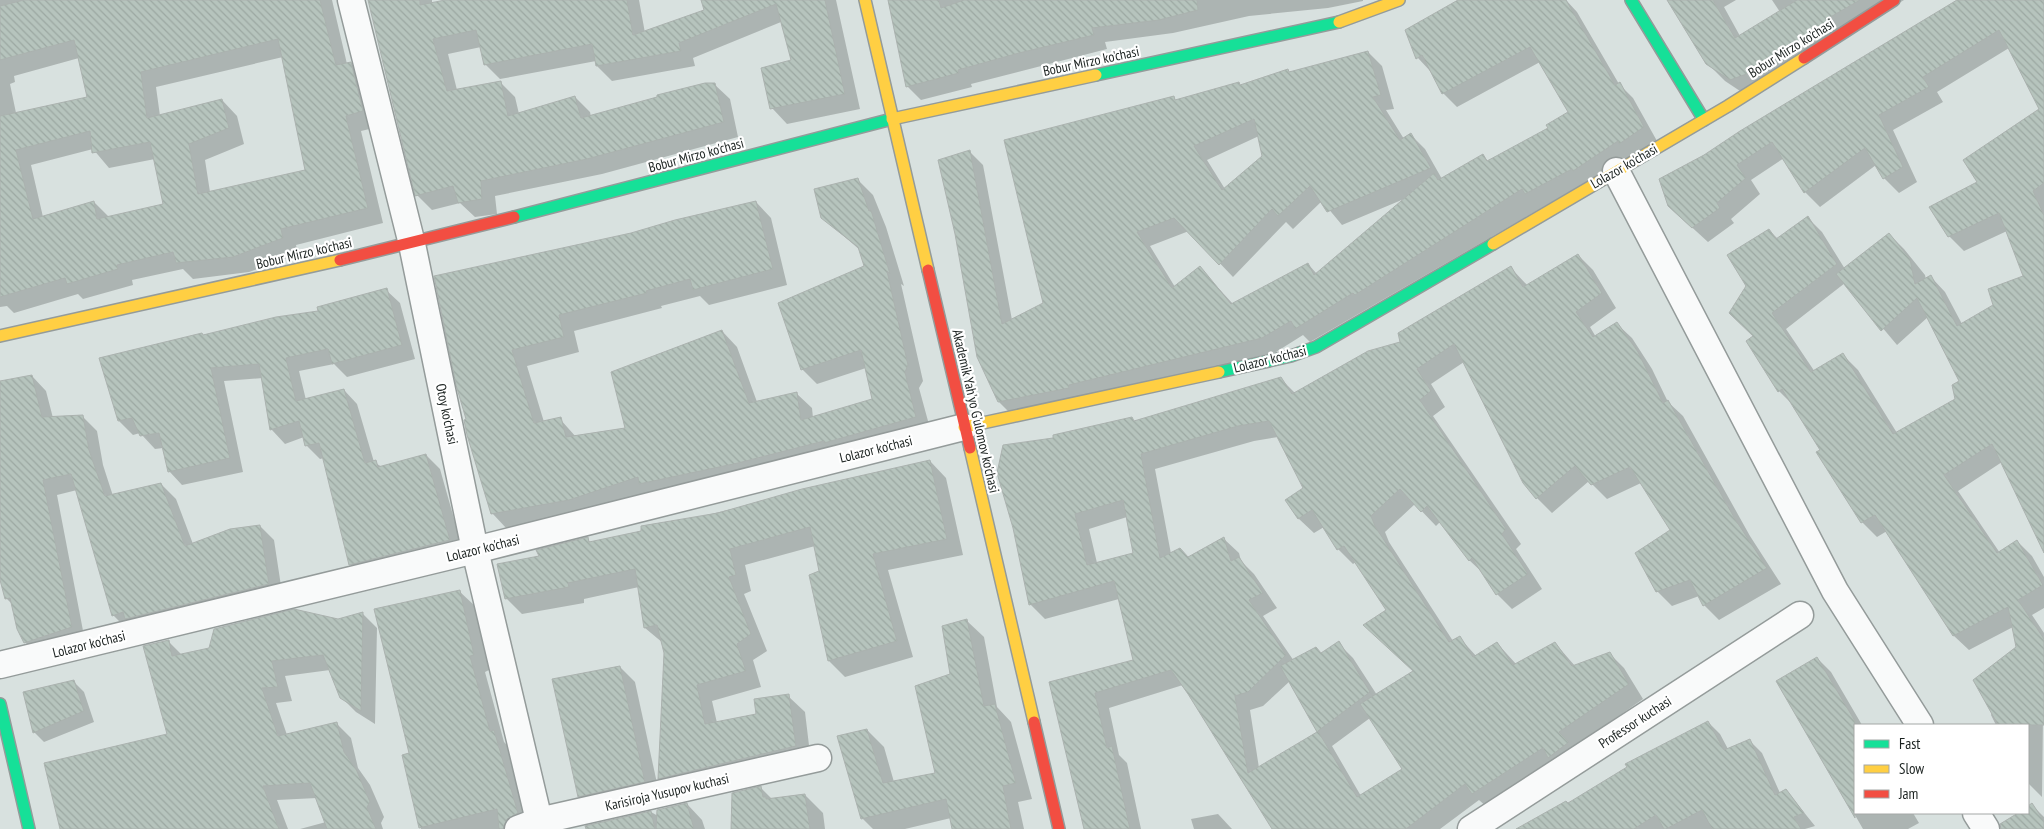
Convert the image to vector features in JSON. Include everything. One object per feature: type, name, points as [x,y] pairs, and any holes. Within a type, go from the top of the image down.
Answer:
[{"type":"street","name":"Otoy ko'chasi","points":[[351,0],[412,244],[533,826]]},
{"type":"street","name":"Akademik Yah'yo G'ulomov ko'chasi","points":[[865,0],[1059,829]]},
{"type":"street","name":"Bobur Mirzo ko'chasi","points":[[0,336],[412,244],[892,119],[1343,22],[1399,0]]},
{"type":"street","points":[[1631,0],[1704,120]]},
{"type":"street","name":"Bobur Mirzo ko'chasi","points":[[1704,120],[1894,0]]},
{"type":"street","name":"Lolazor ko'chasi","points":[[0,666],[475,550],[964,427],[1291,356],[1316,347],[1704,120]]},
{"type":"street","points":[[1616,171],[1831,584],[1919,724]]},
{"type":"street","name":"Professor kuchasi","points":[[1471,829],[1800,615]]},
{"type":"street","points":[[0,704],[30,829]]},
{"type":"street","name":"Karisiroja Yusupov kuchasi","points":[[533,826],[818,758]]},
{"type":"street","points":[[1977,814],[1986,829]]},
{"type":"building","points":[[24,0],[320,0],[336,65],[351,62],[363,111],[346,116],[368,208],[281,229],[283,238],[233,257],[176,263],[173,252],[117,265],[118,269],[67,284],[65,278],[0,297],[0,116],[87,97],[74,40],[0,60],[0,6]],"holes":[[[278,39],[305,170],[198,194],[189,144],[229,128],[222,99],[147,118],[141,72]],[[90,131],[92,153],[150,142],[163,204],[97,219],[94,201],[33,219],[16,150]]]},
{"type":"building","points":[[368,0],[420,0],[420,5],[445,0],[627,0],[633,35],[704,10],[701,0],[825,0],[845,94],[770,109],[761,68],[791,60],[776,4],[679,43],[681,51],[596,66],[592,44],[484,65],[476,30],[433,39],[447,91],[501,81],[508,116],[575,96],[581,118],[657,97],[657,95],[705,83],[715,83],[724,122],[587,159],[481,181],[482,199],[458,203],[453,186],[415,196]]},
{"type":"building","points":[[888,0],[939,0],[941,8],[964,0],[1197,0],[1198,10],[1159,20],[1092,28],[1094,35],[1019,53],[958,70],[959,73],[906,87]]},
{"type":"building","points":[[1458,0],[1566,0],[1615,85],[1620,82],[1644,127],[1619,144],[1618,141],[1573,171],[1572,169],[1525,194],[1522,189],[1355,295],[1353,293],[1295,329],[1291,321],[1262,338],[1069,385],[1069,388],[998,402],[977,357],[955,234],[938,160],[970,150],[1002,324],[1043,303],[1004,140],[1174,96],[1175,100],[1239,82],[1240,85],[1288,69],[1289,72],[1368,51],[1381,95],[1373,97],[1400,140],[1411,133],[1431,168],[1327,212],[1310,186],[1278,216],[1272,209],[1219,265],[1174,218],[1137,232],[1172,288],[1200,266],[1231,304],[1308,263],[1314,275],[1434,173],[1438,180],[1483,154],[1487,161],[1548,128],[1546,125],[1568,112],[1530,47],[1442,94],[1422,55],[1416,59],[1405,30]],"holes":[[[1254,119],[1262,156],[1222,190],[1194,146]]]},
{"type":"building","points":[[1667,0],[1713,0],[1735,38],[1797,0],[1860,0],[1827,19],[1829,23],[1752,72],[1730,80],[1706,64]]},
{"type":"building","points":[[1957,0],[2044,0],[2044,183],[2033,191],[2044,215],[2044,553],[1992,444],[1944,475],[1997,553],[2017,540],[2043,585],[2018,600],[2044,639],[2044,725],[1997,724],[1973,680],[2016,647],[2008,607],[1953,636],[1875,515],[1861,523],[1816,452],[1820,450],[1782,389],[1778,392],[1746,341],[1753,336],[1729,313],[1746,286],[1727,255],[1769,229],[1776,239],[1808,216],[1837,264],[1772,313],[1811,372],[1843,353],[1893,434],[1955,399],[1952,385],[1959,381],[1917,298],[1881,331],[1836,274],[1889,233],[1910,259],[1915,284],[1931,275],[1957,326],[1993,305],[1988,289],[2023,276],[1999,213],[1948,237],[1929,207],[1977,182],[1963,160],[2039,109],[1999,30],[1923,77],[1929,87],[1879,115],[1903,167],[1883,179],[1865,148],[1804,193],[1772,142],[1737,165],[1746,178],[1717,203],[1720,208],[1692,228],[1668,206],[1659,179],[1704,155],[1740,131]]},
{"type":"building","points":[[858,178],[869,211],[871,210],[890,274],[887,271],[908,365],[905,372],[916,417],[824,443],[824,441],[738,463],[639,484],[638,477],[569,500],[491,514],[467,435],[464,420],[466,419],[456,385],[434,276],[631,233],[675,220],[756,201],[773,269],[693,290],[690,279],[646,291],[647,293],[559,315],[564,337],[512,350],[534,423],[561,417],[566,437],[625,428],[611,372],[722,330],[749,403],[797,392],[801,420],[872,399],[861,350],[801,370],[778,303],[864,266],[858,247],[821,218],[814,189]]},
{"type":"building","points":[[1578,254],[1602,293],[1576,312],[1593,337],[1617,322],[1638,352],[1663,403],[1668,400],[1735,519],[1767,568],[1703,606],[1690,580],[1656,592],[1635,553],[1670,530],[1630,467],[1591,485],[1575,466],[1536,499],[1523,483],[1454,344],[1417,369],[1431,391],[1420,400],[1506,529],[1502,534],[1528,574],[1496,595],[1472,558],[1469,561],[1427,506],[1421,512],[1400,489],[1371,516],[1375,526],[1449,642],[1460,636],[1473,657],[1497,642],[1513,665],[1555,642],[1572,666],[1610,652],[1629,684],[1559,732],[1569,742],[1548,758],[1543,748],[1472,794],[1465,784],[1406,829],[1272,829],[1171,670],[1095,693],[1107,748],[1112,746],[1130,829],[1084,829],[1049,682],[1133,660],[1114,581],[1029,605],[1013,528],[997,473],[1003,445],[1053,438],[1053,435],[1132,417],[1134,421],[1281,377],[1292,394],[1368,351],[1400,342],[1398,333],[1511,266],[1523,287]],"holes":[[[1269,421],[1303,488],[1285,500],[1298,519],[1312,510],[1337,550],[1344,546],[1386,610],[1363,625],[1413,671],[1360,704],[1402,769],[1357,797],[1318,731],[1370,692],[1339,641],[1321,653],[1316,647],[1280,666],[1317,732],[1248,773],[1235,696],[1248,692],[1286,655],[1249,600],[1263,593],[1239,557],[1231,561],[1224,537],[1188,557],[1180,548],[1160,558],[1141,454],[1238,426]],[[1123,500],[1133,553],[1087,565],[1075,514]]]},
{"type":"building","points":[[387,288],[402,345],[332,364],[328,349],[286,358],[296,401],[344,389],[365,463],[376,460],[378,467],[426,454],[450,540],[349,565],[319,443],[305,446],[299,421],[270,430],[259,364],[211,368],[230,458],[168,472],[159,433],[140,436],[132,418],[118,421],[99,358],[276,317],[318,311],[317,307]]},
{"type":"building","points":[[32,375],[42,417],[83,415],[89,450],[105,496],[161,483],[185,546],[230,529],[260,525],[269,584],[125,619],[123,612],[112,616],[71,474],[43,480],[72,627],[24,643],[17,629],[10,598],[5,599],[0,580],[0,381]]},
{"type":"building","points":[[930,460],[947,539],[873,554],[897,641],[828,661],[809,575],[819,571],[810,527],[730,549],[736,575],[729,577],[751,634],[737,644],[746,671],[697,685],[705,724],[756,714],[754,699],[789,694],[796,746],[658,779],[664,653],[657,625],[644,628],[635,569],[568,583],[569,587],[505,599],[497,564],[539,556],[536,550],[588,537],[589,542],[641,531],[641,526],[718,513],[802,489]]},
{"type":"building","points":[[460,590],[474,655],[470,656],[490,731],[494,730],[518,813],[507,819],[503,829],[499,829],[497,809],[419,828],[402,755],[409,753],[374,609]]},
{"type":"building","points":[[294,609],[338,619],[363,612],[361,711],[340,698],[323,655],[272,661],[278,687],[262,688],[278,736],[337,722],[344,752],[356,769],[370,802],[367,807],[376,829],[327,829],[310,783],[263,786],[279,829],[60,829],[44,763],[167,734],[143,646],[169,640],[172,656],[209,648],[214,629]]},
{"type":"building","points":[[967,619],[984,706],[995,704],[1016,783],[1003,786],[1011,829],[952,829],[946,799],[861,819],[837,736],[867,729],[883,783],[935,773],[915,686],[950,674],[942,626]]},
{"type":"building","points":[[1817,657],[1855,721],[1855,818],[1776,681]]},
{"type":"building","points":[[620,666],[645,782],[578,797],[552,679]]},
{"type":"building","points":[[74,680],[84,711],[33,733],[23,692]]},
{"type":"building","points":[[1708,721],[1724,750],[1750,739],[1775,795],[1786,789],[1804,813],[1794,817],[1801,829],[1712,829],[1702,810],[1666,829],[1664,829],[1656,815],[1634,829],[1516,829],[1566,801],[1568,803],[1627,767],[1625,764]]},
{"type":"building","points":[[761,786],[763,797],[766,797],[766,799],[805,794],[810,829],[731,829],[732,793]]},
{"type":"building","points":[[687,803],[694,829],[656,829],[657,810]]},
{"type":"building","points":[[2032,803],[2044,821],[2044,829],[2001,829],[2000,824],[2016,814],[2029,814],[2029,805]]},
{"type":"building","points":[[651,811],[655,829],[586,829],[585,826]]},
{"type":"traffic: fast","points":[[1631,0],[1704,120]]},
{"type":"traffic: fast","points":[[1096,75],[1339,22]]},
{"type":"traffic: fast","points":[[514,217],[892,119]]},
{"type":"traffic: fast","points":[[1219,372],[1291,356],[1316,347],[1493,244]]},
{"type":"traffic: fast","points":[[0,704],[29,829]]},
{"type":"traffic: slow","points":[[865,0],[928,270]]},
{"type":"traffic: slow","points":[[1339,22],[1399,0]]},
{"type":"traffic: slow","points":[[1493,244],[1728,106],[1804,58]]},
{"type":"traffic: slow","points":[[892,119],[1096,75]]},
{"type":"traffic: slow","points":[[0,336],[340,260]]},
{"type":"traffic: slow","points":[[964,427],[1219,372]]},
{"type":"traffic: slow","points":[[970,448],[1034,722]]},
{"type":"traffic: jam","points":[[1804,58],[1894,0]]},
{"type":"traffic: jam","points":[[340,260],[514,217]]},
{"type":"traffic: jam","points":[[928,270],[970,448]]},
{"type":"traffic: jam","points":[[1034,722],[1059,829]]}]
